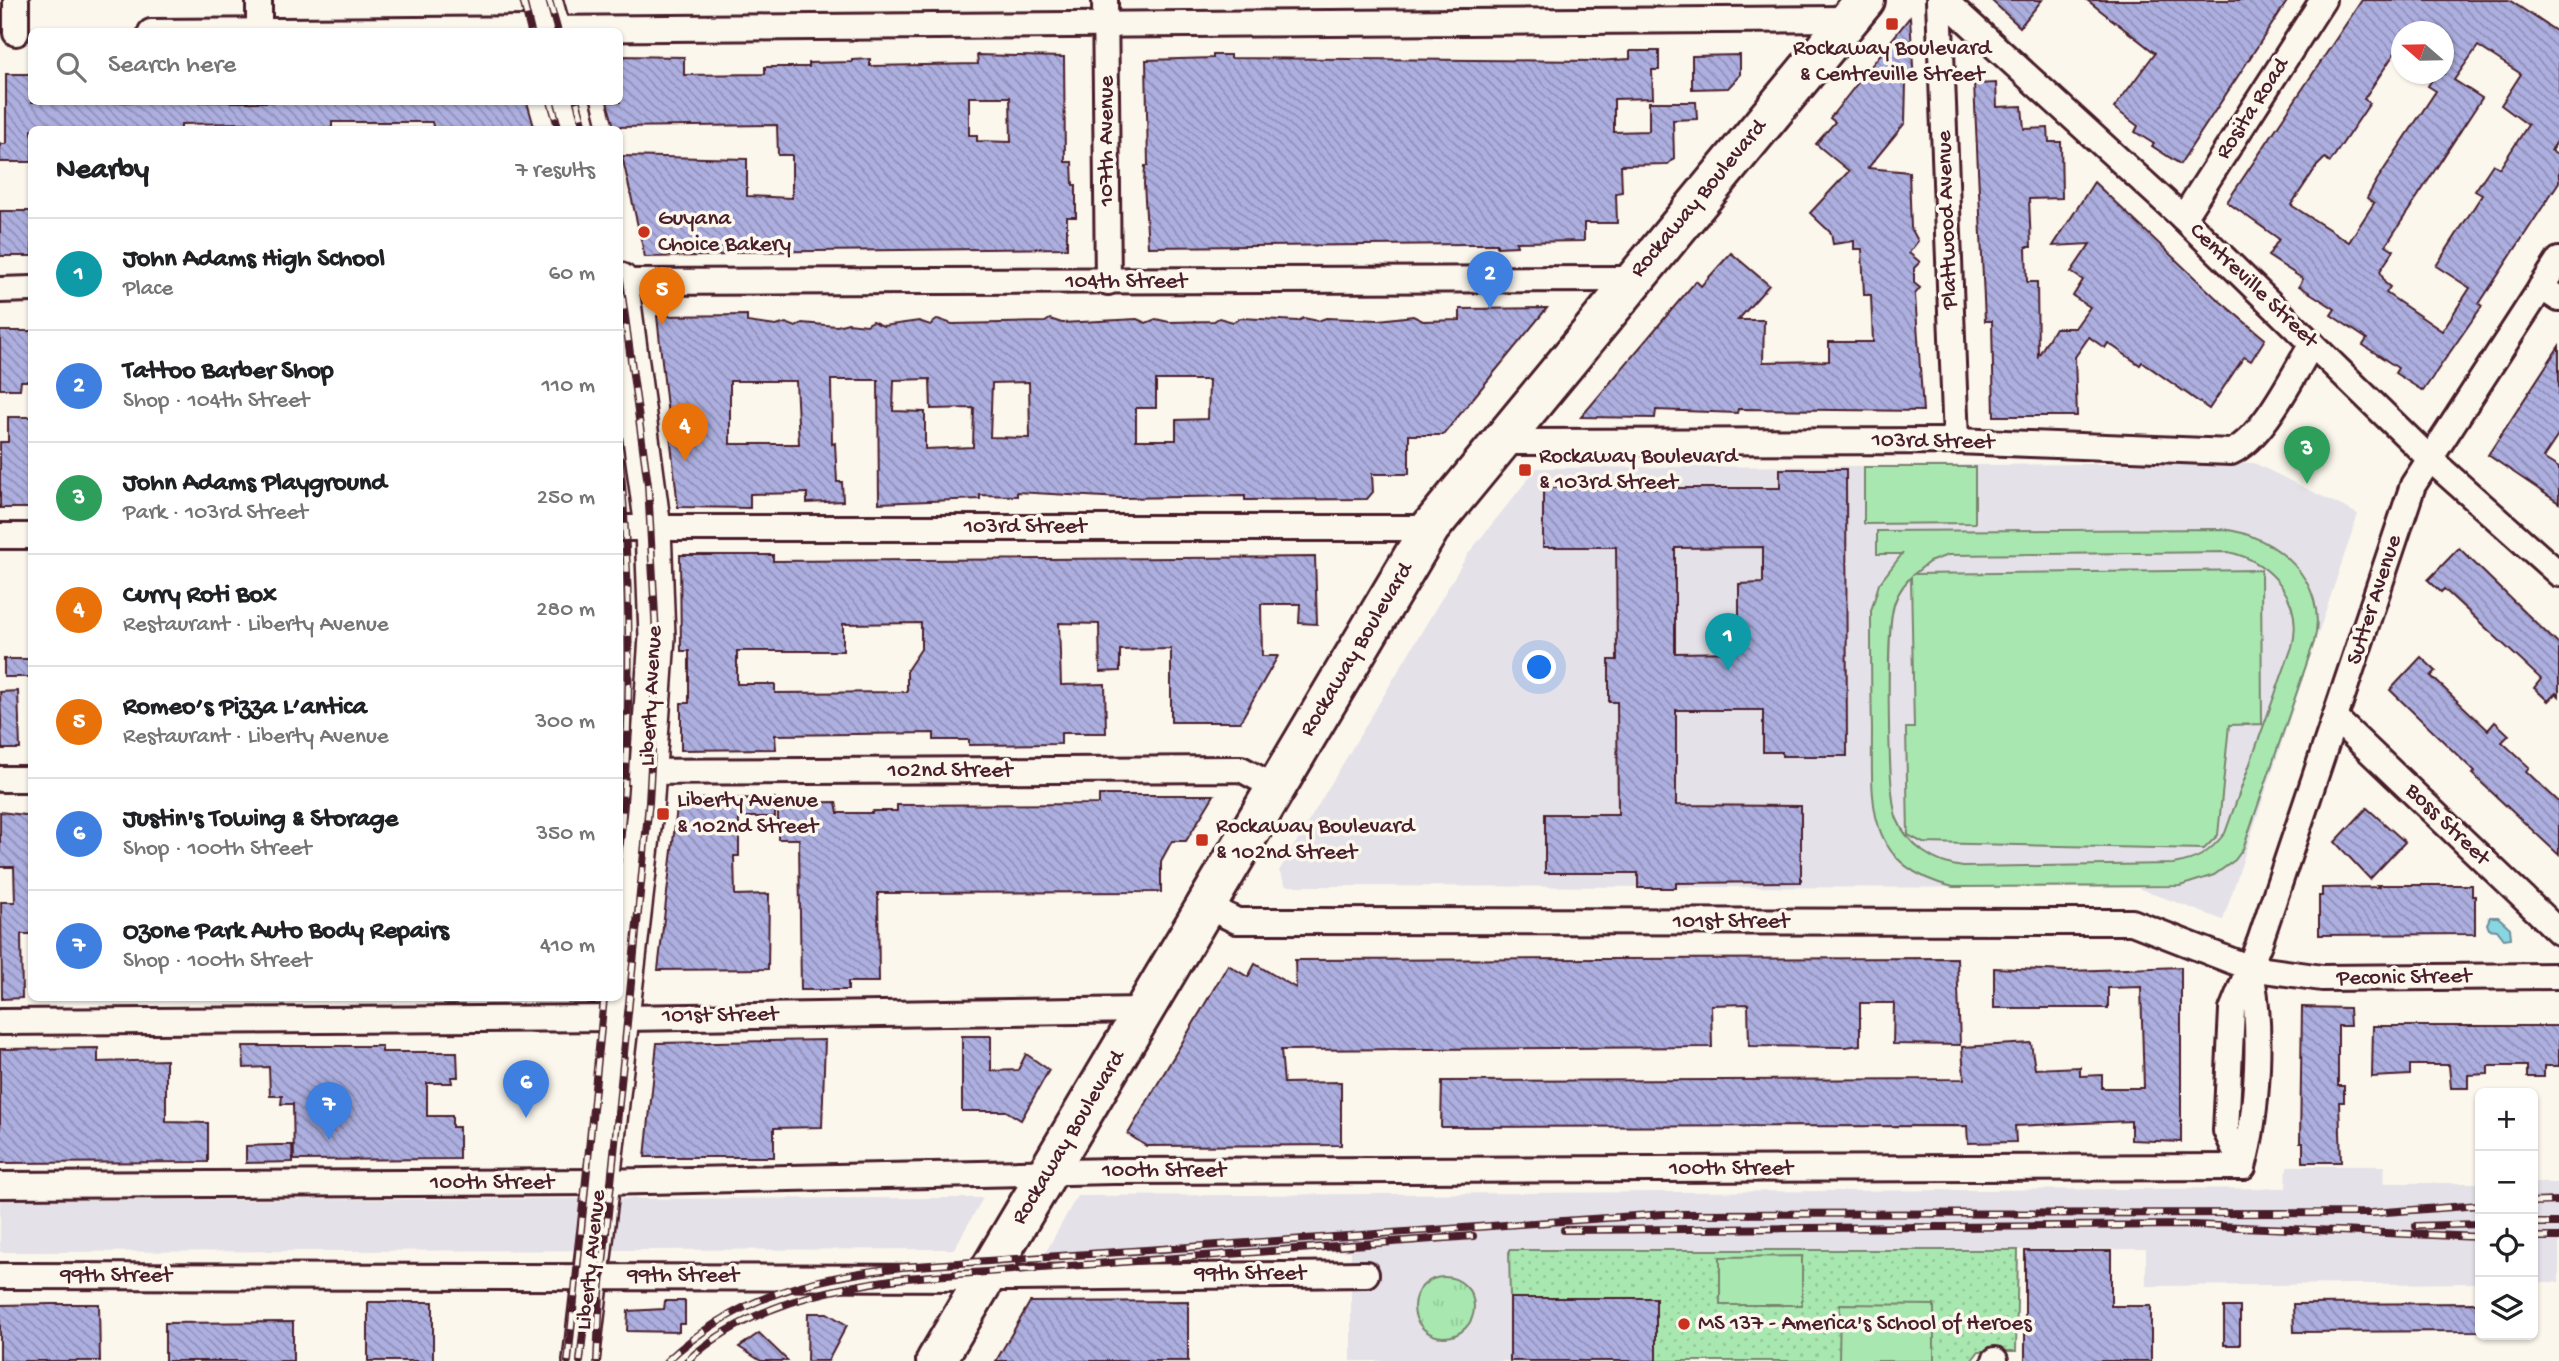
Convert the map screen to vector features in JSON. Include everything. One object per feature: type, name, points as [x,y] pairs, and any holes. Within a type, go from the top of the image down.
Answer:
[{"type":"main road","name":"Rockaway Boulevard","points":[[936,1361],[1430,528],[1632,279],[1858,10]]},
{"type":"street","points":[[16,0],[16,33]]},
{"type":"street","points":[[258,0],[259,28]]},
{"type":"street","name":"Centreville Street","points":[[1942,0],[2183,218],[2430,459],[2559,574]]},
{"type":"street","name":"Plattwood Avenue","points":[[1942,0],[1941,42],[1956,441]]},
{"type":"street","name":"Rosita Road","points":[[2183,218],[2323,0]]},
{"type":"street","points":[[312,28],[550,19],[1106,12],[1858,10]]},
{"type":"street","name":"107th Avenue","points":[[1106,12],[1108,282]]},
{"type":"street","points":[[1941,42],[1972,27]]},
{"type":"street","points":[[573,105],[578,126]]},
{"type":"street","name":"Sutter Avenue","points":[[2243,1167],[2251,1139],[2258,1012],[2250,968],[2413,485],[2550,293],[2559,260]]},
{"type":"street","name":"104th Street","points":[[623,281],[1632,279]]},
{"type":"street","points":[[0,290],[28,289]]},
{"type":"street","name":"Liberty Avenue","points":[[581,1361],[623,1018],[634,772],[657,637],[636,528],[623,327]]},
{"type":"street","name":"103rd Street","points":[[1498,442],[1956,441],[2231,452],[2242,447],[2260,427],[2312,344]]},
{"type":"street","name":"103rd Street","points":[[636,528],[1430,528]]},
{"type":"street","points":[[0,536],[28,536]]},
{"type":"street","name":"Boss Street","points":[[2335,718],[2559,932]]},
{"type":"street","name":"102nd Street","points":[[634,772],[1241,769],[1276,788]]},
{"type":"street","points":[[0,779],[28,779]]},
{"type":"street","name":"101st Street","points":[[1207,906],[1237,921],[2132,922],[2250,968]]},
{"type":"street","name":"Peconic Street","points":[[2250,968],[2322,978],[2559,976]]},
{"type":"street","name":"101st Street","points":[[0,1022],[623,1018],[1145,1010]]},
{"type":"street","name":"100th Street","points":[[0,1185],[601,1182],[1049,1172],[2243,1167]]},
{"type":"street","name":"99th Street","points":[[0,1276],[1366,1274]]},
{"type":"shaded area","points":[[2254,463],[2358,514],[2223,920],[2138,888],[1286,886],[1279,871],[1468,554],[1537,468]]},
{"type":"shaded area","points":[[2287,1166],[2385,1166],[2383,1183],[2475,1183],[2475,1283],[2146,1286],[2146,1249],[2019,1250],[2016,1351],[1979,1351],[1971,1361],[1351,1361],[1351,1251],[1042,1259],[1077,1196],[2286,1188]]},
{"type":"shaded area","points":[[2538,1183],[2559,1183],[2559,1282],[2538,1282]]},
{"type":"shaded area","points":[[983,1198],[954,1249],[0,1252],[0,1200]]},
{"type":"green space","points":[[1864,467],[1975,467],[1975,523],[1864,524]]},
{"type":"green space","points":[[2221,529],[2261,540],[2279,551],[2306,581],[2314,600],[2317,620],[2314,642],[2243,849],[2235,860],[2214,875],[2180,886],[1953,887],[1924,877],[1903,864],[1888,847],[1879,828],[1872,782],[1871,611],[1879,584],[1902,554],[1877,554],[1877,531]],"holes":[[[2228,552],[2259,564],[2281,586],[2289,600],[2295,630],[2292,647],[2225,833],[2214,846],[2196,858],[2173,864],[1963,867],[1933,858],[1908,837],[1897,819],[1891,781],[1889,685],[1893,609],[1898,594],[1911,577],[1914,728],[1906,728],[1908,835],[1923,843],[2204,849],[2218,835],[2229,725],[2262,724],[2261,570],[1914,574],[1929,562],[1948,555]]]},
{"type":"green space","name":"MS 137 - America's School of Heroes","points":[[1509,1250],[2018,1250],[2016,1351],[1979,1351],[1971,1361],[1656,1361],[1656,1298],[1510,1298]]},
{"type":"green space","points":[[1802,1256],[1802,1305],[1720,1305],[1720,1257]]},
{"type":"green space","points":[[1444,1277],[1461,1282],[1469,1290],[1474,1307],[1469,1324],[1461,1332],[1444,1337],[1427,1332],[1419,1324],[1414,1307],[1419,1290],[1427,1282]]},
{"type":"green space","points":[[1840,1304],[1934,1305],[1934,1361],[1839,1361]]},
{"type":"water","points":[[2490,917],[2498,917],[2510,928],[2511,938],[2504,939],[2497,930],[2489,929],[2487,924]]},
{"type":"building","points":[[1991,0],[2042,0],[2020,27]]},
{"type":"building","points":[[2087,0],[2288,0],[2180,164],[2135,132],[2138,126],[2114,108],[2155,53]]},
{"type":"building","points":[[2362,0],[2509,0],[2559,33],[2559,137],[2551,151],[2559,156],[2559,182],[2479,304],[2482,306],[2423,391],[2395,373],[2398,368],[2363,345],[2367,339],[2331,315],[2335,309],[2299,286],[2303,279],[2268,256],[2279,239],[2227,202]],"holes":[[[2391,21],[2454,21],[2454,84],[2428,86],[2436,91],[2377,180],[2367,198],[2374,203],[2349,242],[2291,205],[2317,166],[2325,158],[2330,162],[2370,103],[2364,99],[2391,58]],[[2478,46],[2521,74],[2501,105],[2528,125],[2500,168],[2493,164],[2475,191],[2482,195],[2436,266],[2470,288],[2442,331],[2386,293],[2390,287],[2385,283],[2380,271],[2394,250],[2386,245],[2482,98],[2454,80]]]},
{"type":"building","points":[[1910,17],[1914,82],[1906,83],[1905,123],[1868,168],[1909,172],[1911,228],[1918,241],[1909,253],[1920,262],[1914,268],[1914,283],[1920,288],[1915,294],[1923,411],[1738,409],[1737,413],[1656,410],[1655,418],[1581,417],[1696,281],[1701,286],[1731,253],[1769,285],[1738,320],[1764,320],[1763,362],[1829,361],[1829,342],[1873,342],[1871,295],[1864,295],[1862,249],[1854,249],[1854,241],[1833,244],[1831,233],[1810,213],[1849,171],[1816,144],[1835,122],[1830,118]]},
{"type":"building","points":[[1630,51],[1659,51],[1659,70],[1652,70],[1653,98],[1614,99],[1614,132],[1649,131],[1649,102],[1696,102],[1697,119],[1673,120],[1674,158],[1668,164],[1621,165],[1622,192],[1616,193],[1617,223],[1584,223],[1584,241],[1516,242],[1517,246],[1497,247],[1497,244],[1470,244],[1148,247],[1144,184],[1145,166],[1148,166],[1146,60],[1230,55],[1230,58],[1595,61],[1630,59]]},
{"type":"building","points":[[977,55],[1064,57],[1065,162],[1072,162],[1073,185],[1076,185],[1076,217],[1067,217],[1067,248],[724,252],[724,255],[645,257],[623,156],[747,159],[747,196],[792,198],[792,155],[778,155],[777,125],[614,126],[608,105],[623,105],[623,56],[684,57],[684,75],[765,74],[765,67],[809,67],[809,63],[870,59],[870,66],[978,64]],"holes":[[[969,97],[1010,97],[1011,142],[977,141],[977,135],[969,135]]]},
{"type":"building","points":[[1740,55],[1740,75],[1728,88],[1692,89],[1692,56]]},
{"type":"building","points":[[6,74],[28,74],[28,105],[528,105],[534,126],[332,122],[332,126],[247,126],[247,123],[28,126],[28,162],[0,162],[0,144],[6,144]]},
{"type":"building","points":[[1996,83],[1997,107],[2022,106],[2024,129],[2048,128],[2049,142],[2061,142],[2062,198],[2029,199],[2031,247],[2026,247],[2027,282],[2037,282],[2038,356],[2055,328],[2075,328],[2090,307],[2073,296],[2083,280],[2071,272],[2090,244],[2053,246],[2094,182],[2215,297],[2265,339],[2251,361],[2244,357],[2209,409],[2142,362],[2140,365],[2108,343],[2105,348],[2089,337],[2075,357],[2077,416],[1994,416],[1992,321],[1985,321],[1974,84]]},
{"type":"building","points":[[0,211],[28,211],[28,256],[0,256]]},
{"type":"building","points":[[1547,308],[1443,435],[1409,435],[1409,474],[1372,474],[1373,492],[1367,499],[1245,500],[1245,496],[1121,498],[1017,492],[1017,496],[980,495],[980,499],[879,503],[878,380],[831,380],[832,444],[835,443],[837,482],[842,482],[843,501],[807,503],[807,493],[750,494],[750,508],[678,507],[657,316],[747,315],[747,322],[776,326],[786,323],[796,327],[802,323],[867,325],[872,321],[883,326],[919,321],[930,325],[938,319],[952,324],[1045,322],[1050,319],[1062,323],[1137,319],[1146,323],[1156,319],[1169,322],[1214,321],[1219,318],[1233,322],[1241,318],[1298,321],[1304,318],[1318,321],[1326,318],[1379,320],[1413,316],[1423,321],[1460,320],[1460,309]],"holes":[[[930,379],[931,409],[974,408],[973,447],[925,449],[925,412],[893,411],[894,380]],[[1156,380],[1209,380],[1208,419],[1176,420],[1176,440],[1136,440],[1136,408],[1156,408]],[[730,381],[796,381],[799,444],[730,444]],[[1029,382],[1030,438],[990,437],[992,383]]]},
{"type":"building","points":[[0,331],[28,331],[28,381],[21,381],[20,389],[0,389]]},
{"type":"building","points":[[2559,346],[2559,434],[2543,458],[2559,468],[2559,503],[2488,455]]},
{"type":"building","points":[[8,417],[28,417],[28,508],[0,508],[0,442],[8,442]]},
{"type":"building","points":[[1780,469],[1846,469],[1847,756],[1782,756],[1782,752],[1763,752],[1763,710],[1676,710],[1676,805],[1801,806],[1801,882],[1676,883],[1676,888],[1638,888],[1638,873],[1545,873],[1545,814],[1618,814],[1617,702],[1609,702],[1609,660],[1617,660],[1616,547],[1543,547],[1543,488],[1780,488]],"holes":[[[1763,547],[1763,583],[1739,584],[1739,652],[1675,653],[1675,548]]]},
{"type":"building","points":[[2459,548],[2559,645],[2559,696],[2556,693],[2548,701],[2534,688],[2541,679],[2444,589],[2441,592],[2428,580]]},
{"type":"building","points":[[680,555],[773,555],[773,561],[1315,557],[1317,624],[1299,623],[1300,604],[1261,604],[1262,656],[1278,656],[1240,722],[1171,722],[1171,649],[1120,650],[1120,671],[1100,672],[1099,624],[1059,623],[1061,685],[1105,684],[1106,733],[1061,733],[1061,744],[969,745],[969,740],[934,740],[934,733],[775,735],[776,749],[681,750],[681,703],[689,703],[689,651],[681,651]],"holes":[[[921,623],[921,649],[907,670],[907,692],[775,693],[775,684],[737,684],[737,651],[843,651],[843,624]]]},
{"type":"building","points":[[2421,657],[2436,671],[2431,676],[2488,730],[2495,722],[2509,735],[2502,742],[2529,767],[2526,771],[2559,802],[2559,855],[2472,774],[2475,772],[2390,690]]},
{"type":"building","points":[[4,659],[28,659],[28,677],[4,677]]},
{"type":"building","points":[[18,691],[20,749],[2,749],[0,692]]},
{"type":"building","points":[[1099,795],[1214,795],[1186,841],[1172,841],[1161,861],[1161,892],[878,893],[879,982],[848,982],[848,990],[801,990],[799,839],[778,839],[778,803],[836,802],[838,813],[872,813],[897,811],[897,805],[1099,804]]},
{"type":"building","points":[[775,798],[775,817],[739,817],[739,856],[734,856],[735,895],[769,894],[768,969],[658,970],[678,799]]},
{"type":"building","points":[[2367,808],[2405,842],[2370,879],[2335,842]]},
{"type":"building","points":[[0,812],[28,816],[28,934],[21,934],[22,998],[2,999],[1,902],[15,902],[14,867],[0,867]]},
{"type":"building","points":[[2377,885],[2472,885],[2472,896],[2475,896],[2475,934],[2319,935],[2319,896],[2322,896],[2322,888],[2379,887]]},
{"type":"building","points":[[1957,958],[1960,1045],[1893,1044],[1894,1003],[1860,1003],[1860,1045],[1845,1047],[1749,1046],[1748,1004],[1711,1005],[1712,1047],[1281,1050],[1284,1083],[1341,1082],[1341,1145],[1146,1146],[1128,1134],[1228,965],[1248,977],[1255,964],[1296,988],[1295,960]]},
{"type":"building","points":[[2181,967],[2181,1142],[2131,1140],[2131,1121],[2015,1126],[2016,1142],[1968,1143],[1967,1126],[1441,1127],[1442,1081],[1964,1079],[1962,1047],[2031,1043],[2035,1069],[2080,1067],[2080,1076],[2102,1075],[2102,1088],[2144,1088],[2141,987],[2108,988],[2108,1008],[1994,1008],[1994,968],[2069,971]]},
{"type":"building","points":[[2302,1007],[2349,1008],[2350,1026],[2338,1026],[2338,1086],[2344,1086],[2344,1102],[2339,1102],[2341,1162],[2303,1162],[2303,1143],[2300,1143]]},
{"type":"building","points":[[2373,1026],[2559,1026],[2559,1066],[2544,1066],[2544,1077],[2527,1077],[2527,1066],[2488,1066],[2488,1074],[2468,1075],[2468,1088],[2451,1088],[2449,1065],[2410,1065],[2410,1075],[2372,1077]]},
{"type":"building","points":[[962,1036],[991,1036],[991,1071],[1018,1070],[1026,1054],[1049,1070],[1021,1120],[1006,1111],[962,1111]]},
{"type":"building","points":[[825,1040],[822,1127],[774,1128],[774,1157],[645,1157],[657,1043]]},
{"type":"building","points":[[243,1046],[382,1046],[382,1052],[457,1052],[458,1077],[451,1077],[452,1083],[427,1083],[427,1116],[452,1116],[452,1127],[459,1127],[459,1159],[294,1160],[293,1104],[281,1104],[282,1096],[270,1096],[269,1067],[244,1068]]},
{"type":"building","points":[[98,1048],[98,1062],[166,1060],[166,1122],[208,1123],[208,1162],[0,1163],[0,1049]]},
{"type":"building","points":[[292,1145],[293,1162],[246,1163],[246,1146]]},
{"type":"building","points":[[2025,1251],[2111,1251],[2111,1306],[2151,1306],[2151,1361],[2025,1361]]},
{"type":"building","points":[[1510,1298],[1656,1298],[1656,1361],[1510,1361]]},
{"type":"building","points":[[665,1301],[685,1301],[685,1324],[679,1324],[679,1332],[627,1331],[628,1311],[664,1309]]},
{"type":"building","points":[[1188,1301],[1188,1361],[996,1361],[1030,1302]]},
{"type":"building","points":[[368,1302],[433,1302],[433,1361],[368,1361]]},
{"type":"building","points":[[2475,1303],[2475,1331],[2294,1332],[2293,1304]]},
{"type":"building","points":[[99,1304],[100,1361],[0,1361],[0,1305]]},
{"type":"building","points":[[2224,1307],[2240,1307],[2240,1345],[2224,1345]]},
{"type":"building","points":[[808,1313],[827,1313],[847,1325],[828,1361],[807,1361]]},
{"type":"building","points":[[293,1322],[293,1361],[165,1361],[165,1323]]},
{"type":"building","points":[[759,1333],[788,1361],[761,1361],[739,1347]]},
{"type":"railway","points":[[523,0],[530,28]]},
{"type":"railway","points":[[549,0],[557,28]]},
{"type":"railway","points":[[552,105],[558,126]]},
{"type":"railway","points":[[578,105],[584,126]]},
{"type":"railway","points":[[597,1361],[600,1293],[649,803],[656,635],[648,485],[623,302]]},
{"type":"railway","points":[[623,508],[629,651],[623,807]]},
{"type":"railway","points":[[568,1361],[604,1001]]},
{"type":"railway","points":[[2538,1202],[2559,1201]]},
{"type":"railway","points":[[667,1361],[720,1320],[776,1294],[836,1277],[902,1267],[1664,1214],[2372,1213],[2475,1205]]},
{"type":"railway","points":[[2538,1223],[2559,1223]]},
{"type":"railway","points":[[2416,1226],[2475,1224]]},
{"type":"railway","points":[[1564,1230],[2193,1225],[2475,1237]]},
{"type":"railway","points":[[687,1361],[710,1342],[762,1313],[818,1294],[877,1282],[1473,1236]]},
{"type":"railway","points":[[2538,1237],[2559,1237]]},
{"type":"railway","points":[[580,1361],[585,1315]]},
{"type":"place","name":"Rockaway Boulevard & Centreville Street","points":[[1892,24]]},
{"type":"place","name":"Guyana Choice Bakery","points":[[644,232]]},
{"type":"place","name":"Tattoo Barber Shop","points":[[1490,309]]},
{"type":"place","name":"Romeo’s Pizza L’antica","points":[[662,325]]},
{"type":"place","name":"Curry Roti Box","points":[[685,461]]},
{"type":"place","name":"Rockaway Boulevard & 103rd Street","points":[[1525,470]]},
{"type":"place","name":"John Adams Playground","points":[[2307,484]]},
{"type":"place","name":"John Adams High School","points":[[1728,671]]},
{"type":"place","name":"Liberty Avenue & 102nd Street","points":[[663,814]]},
{"type":"place","name":"Rockaway Boulevard & 102nd Street","points":[[1202,840]]},
{"type":"place","name":"Justin's Towing & Storage","points":[[526,1118]]},
{"type":"place","name":"Ozone Park Auto Body Repairs","points":[[329,1140]]},
{"type":"place","name":"MS 137 - America's School of Heroes","points":[[1684,1324]]}]
